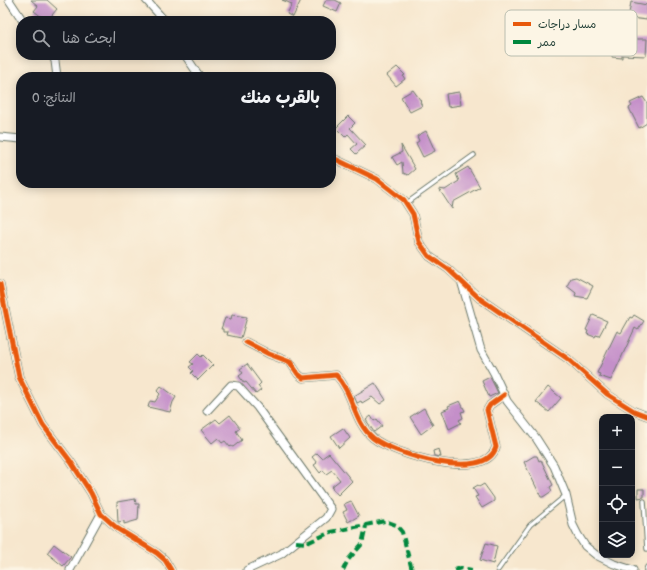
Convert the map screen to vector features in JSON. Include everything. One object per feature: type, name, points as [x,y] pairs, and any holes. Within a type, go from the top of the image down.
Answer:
[{"type":"street","points":[[9,0],[20,16]]},
{"type":"street","points":[[146,0],[160,16]]},
{"type":"street","points":[[54,60],[56,72]]},
{"type":"street","points":[[189,60],[197,72]]},
{"type":"street","points":[[0,137],[16,139]]},
{"type":"street","points":[[336,159],[377,179],[407,203],[413,214],[420,242],[428,256],[448,270],[462,284],[491,307],[568,359],[607,394],[634,411],[647,416]]},
{"type":"street","points":[[0,284],[19,377],[43,425],[71,462],[91,493],[101,514],[118,529],[137,542],[157,552],[165,560],[171,570]]},
{"type":"street","points":[[462,284],[481,350],[504,395],[546,451],[554,466],[566,495],[573,524],[585,546],[596,555],[614,564],[633,570]]},
{"type":"street","points":[[246,342],[268,354],[290,362],[298,374],[303,378],[336,375],[353,401],[354,410],[372,437],[398,451],[429,461],[449,465],[474,463],[488,458],[494,453],[496,447],[487,410],[490,405],[504,395]]},
{"type":"street","points":[[207,412],[230,385],[238,386],[257,407],[331,508],[326,518],[281,554],[247,570]]},
{"type":"street","points":[[70,570],[101,514]]},
{"type":"lane","points":[[407,203],[474,155]]},
{"type":"lane","points":[[498,570],[530,525],[566,495]]},
{"type":"lane","points":[[644,501],[647,549]]},
{"type":"building","points":[[31,0],[47,0],[57,9],[51,16],[40,16],[34,11],[38,6]]},
{"type":"building","points":[[282,0],[301,0],[293,16],[287,14],[292,4]]},
{"type":"building","points":[[326,0],[335,0],[341,3],[337,12],[323,6]]},
{"type":"building","points":[[631,2],[647,5],[647,20],[637,19],[637,10],[630,10]]},
{"type":"building","points":[[637,39],[647,39],[646,56],[637,56]]},
{"type":"building","points":[[622,56],[622,58],[612,57]]},
{"type":"building","points":[[397,67],[405,75],[403,76],[405,79],[396,86],[387,75]]},
{"type":"building","points":[[413,90],[421,101],[422,106],[410,112],[401,97]]},
{"type":"building","points":[[459,92],[461,105],[448,107],[446,94]]},
{"type":"building","points":[[643,97],[647,103],[647,123],[639,128],[629,108],[632,106],[630,103]]},
{"type":"building","points":[[348,116],[355,123],[350,128],[366,145],[356,154],[351,149],[357,144],[348,134],[345,137],[336,128]]},
{"type":"building","points":[[426,131],[435,151],[423,157],[416,143],[419,141],[417,136]]},
{"type":"building","points":[[401,145],[415,169],[408,175],[403,173],[402,162],[397,165],[392,157],[402,152]]},
{"type":"building","points":[[468,167],[480,187],[453,202],[452,209],[439,189],[445,190],[459,181],[456,174]]},
{"type":"building","points":[[576,277],[593,286],[587,298],[575,296],[576,293],[567,286],[571,278]]},
{"type":"building","points":[[232,315],[247,317],[241,338],[227,335],[228,332],[223,332],[223,329],[221,329],[225,318],[231,319]]},
{"type":"building","points":[[593,315],[607,321],[599,336],[596,335],[595,337],[587,334],[588,331],[586,330]]},
{"type":"building","points":[[634,315],[644,321],[638,330],[635,328],[611,380],[599,376],[600,374],[597,373],[617,331],[621,333],[630,317],[632,318]]},
{"type":"building","points":[[198,354],[201,357],[203,355],[213,365],[198,380],[191,373],[193,371],[189,367],[193,364],[190,362]]},
{"type":"building","points":[[247,364],[261,383],[258,386],[261,390],[256,394],[239,376],[243,373],[240,369]]},
{"type":"building","points":[[490,377],[498,393],[489,397],[482,381]]},
{"type":"building","points":[[375,383],[386,400],[380,404],[372,397],[362,403],[361,401],[357,403],[354,396]]},
{"type":"building","points":[[161,386],[176,397],[170,412],[148,407],[150,401],[155,402],[160,394],[157,391]]},
{"type":"building","points":[[548,387],[561,398],[549,412],[536,402]]},
{"type":"building","points":[[460,401],[465,411],[461,412],[463,418],[459,420],[461,423],[449,429],[442,411],[449,408],[448,406]]},
{"type":"building","points":[[424,408],[433,425],[421,434],[410,417]]},
{"type":"building","points":[[230,415],[240,428],[236,431],[242,440],[233,447],[230,447],[225,441],[222,443],[218,438],[212,443],[201,430],[216,419],[220,423]]},
{"type":"building","points":[[371,416],[374,421],[377,419],[382,426],[374,432],[366,420]]},
{"type":"building","points":[[343,428],[350,438],[339,448],[331,436]]},
{"type":"building","points":[[439,449],[441,457],[434,456],[433,451]]},
{"type":"building","points":[[317,453],[322,458],[329,453],[352,481],[338,495],[331,487],[340,480],[332,470],[326,474],[323,470],[320,473],[314,465],[317,463],[312,457]]},
{"type":"building","points":[[534,456],[537,456],[539,461],[541,460],[553,485],[550,487],[552,491],[543,497],[541,497],[524,462]]},
{"type":"building","points":[[484,484],[494,498],[494,501],[482,508],[475,497],[478,496],[473,488]]},
{"type":"building","points":[[638,489],[644,489],[644,497],[638,498]]},
{"type":"building","points":[[135,499],[136,504],[139,504],[138,520],[124,524],[124,521],[118,522],[117,502]]},
{"type":"building","points":[[351,501],[359,516],[348,522],[343,512],[347,510],[344,504]]},
{"type":"building","points":[[486,543],[497,546],[493,564],[480,560]]},
{"type":"building","points":[[54,544],[71,557],[63,566],[47,553]]},
{"type":"marked path","points":[[296,542],[307,543],[331,532],[385,521],[396,525],[402,532],[412,570]]},
{"type":"marked path","points":[[343,570],[348,560],[362,544],[366,526]]},
{"type":"marked path","points":[[455,570],[461,568],[472,570]]},
{"type":"cycle path","points":[[336,159],[377,179],[404,200],[413,214],[419,242],[429,256],[448,269],[479,298],[568,359],[607,394],[634,411],[647,416]]},
{"type":"cycle path","points":[[0,284],[19,377],[43,425],[71,462],[91,493],[101,514],[118,529],[157,553],[165,560],[171,570]]},
{"type":"cycle path","points":[[246,342],[269,354],[290,362],[298,374],[303,378],[336,375],[347,390],[361,424],[373,438],[399,451],[438,462],[458,464],[475,463],[489,458],[496,447],[487,410],[490,405],[504,395]]}]
